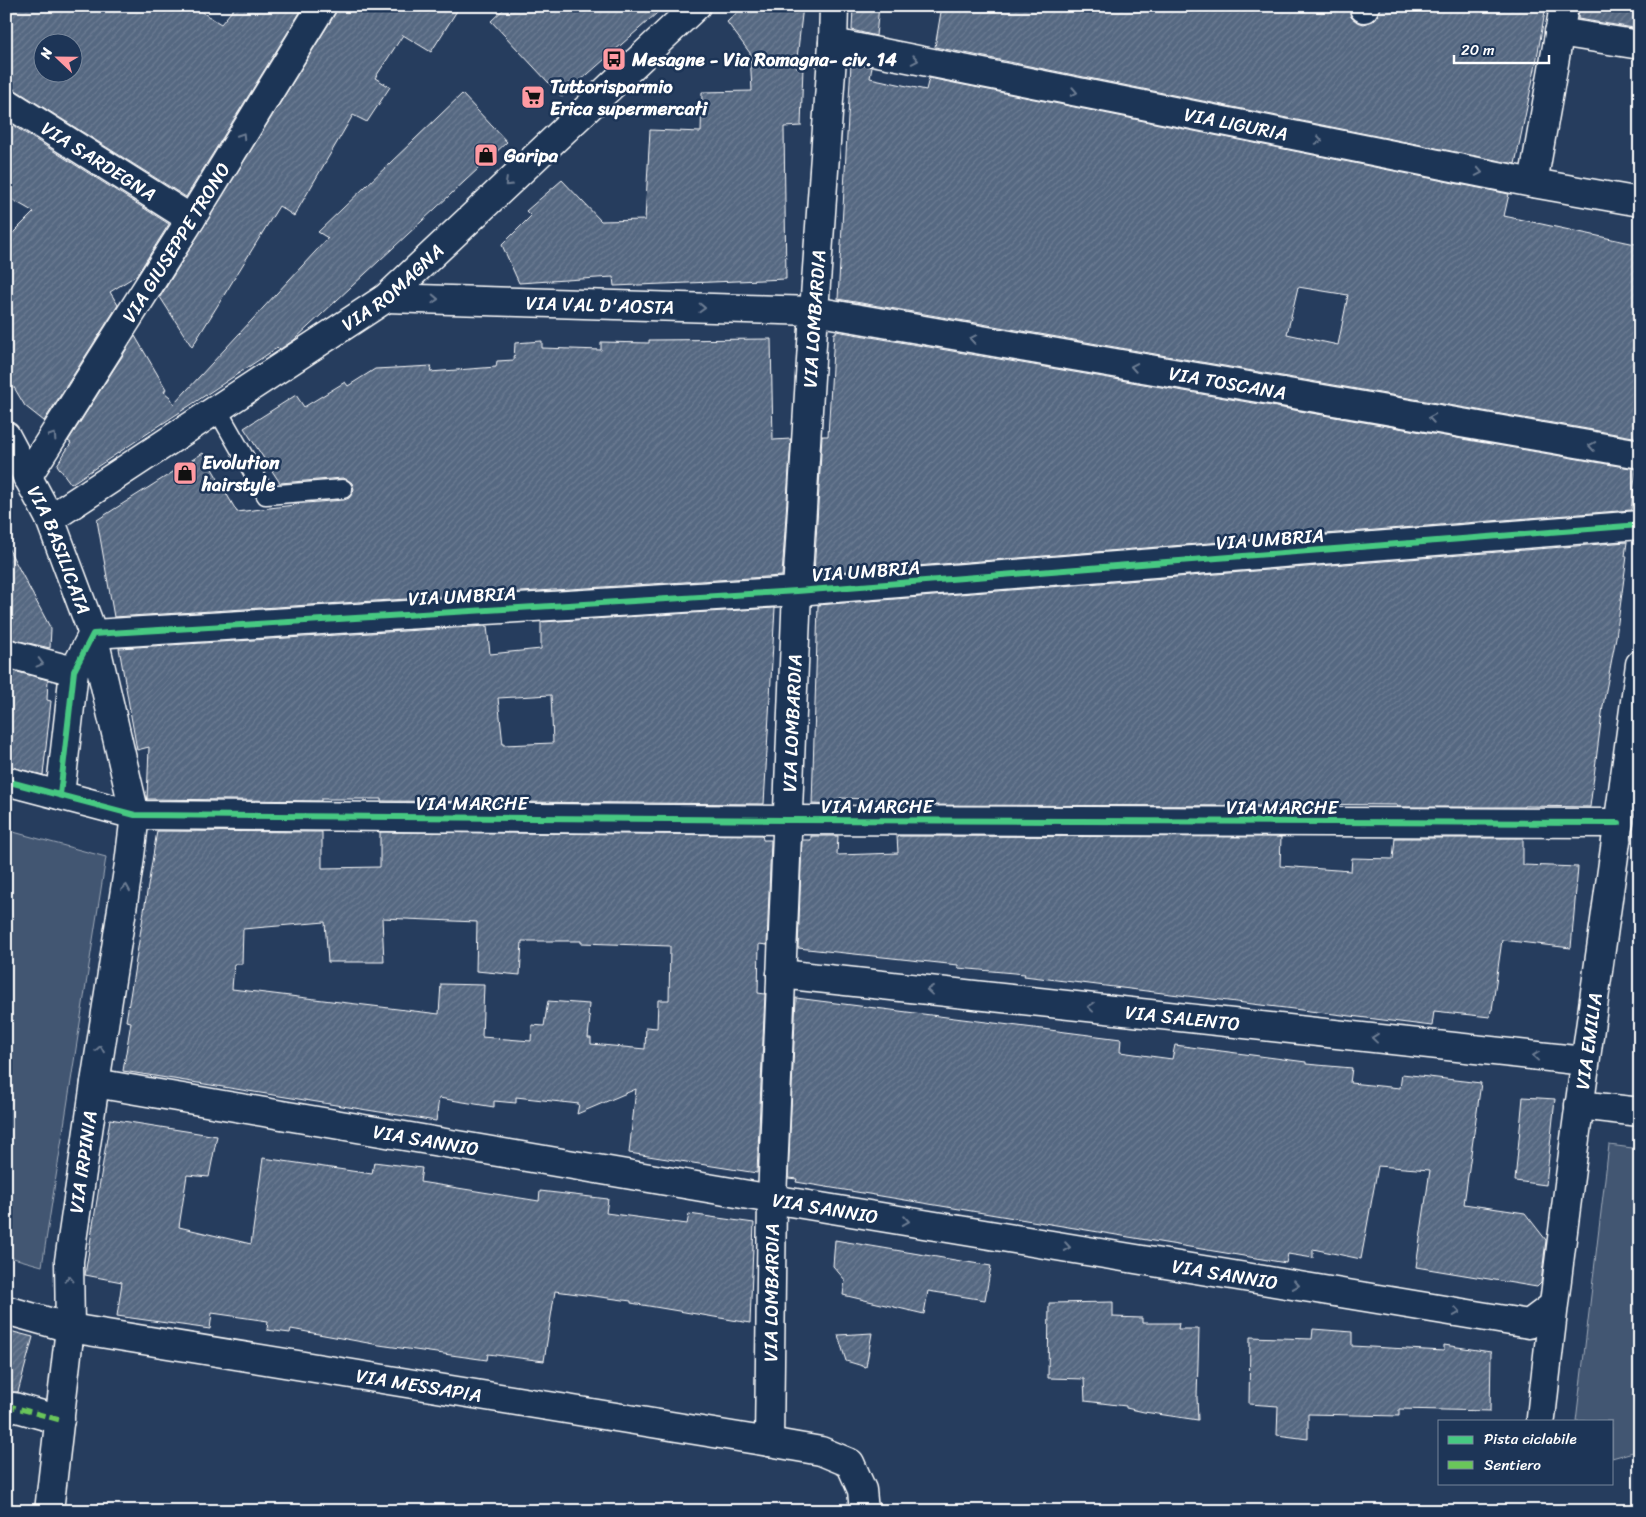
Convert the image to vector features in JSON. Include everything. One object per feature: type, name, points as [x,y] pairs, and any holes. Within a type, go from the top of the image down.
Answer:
[{"type":"street","name":"VIA GIUSEPPE TRONO","points":[[28,477],[191,219],[322,6]]},
{"type":"street","name":"VIA ROMAGNA","points":[[50,519],[386,298],[696,6]]},
{"type":"street","name":"VIA LOMBARDIA","points":[[769,1442],[772,1199],[797,591],[834,6]]},
{"type":"street","points":[[1533,183],[1562,19],[1640,44]]},
{"type":"street","name":"VIA LIGURIA","points":[[832,44],[1533,183],[1640,202]]},
{"type":"street","name":"VIA SARDEGNA","points":[[6,102],[191,219]]},
{"type":"street","name":"VIA VAL D'AOSTA","points":[[386,298],[814,311]]},
{"type":"street","name":"VIA TOSCANA","points":[[814,311],[1640,454]]},
{"type":"street","name":"VIA BASILICATA","points":[[7,438],[50,519],[93,634],[135,815]]},
{"type":"street","name":"VIA UMBRIA","points":[[93,634],[797,591],[1640,525]]},
{"type":"street","points":[[60,795],[74,671],[93,634]]},
{"type":"street","points":[[6,653],[74,671]]},
{"type":"street","name":"VIA EMILIA","points":[[1541,1418],[1553,1306],[1579,1105],[1640,664]]},
{"type":"street","name":"VIA MARCHE","points":[[6,781],[135,815],[1619,823]]},
{"type":"street","name":"VIA IRPINIA","points":[[49,1511],[70,1328],[69,1260],[130,864],[135,815]]},
{"type":"street","name":"VIA SALENTO","points":[[781,974],[1585,1061]]},
{"type":"street","name":"VIA SANNIO","points":[[95,1083],[772,1199],[1528,1324],[1553,1306]]},
{"type":"street","points":[[1579,1105],[1640,1112]]},
{"type":"street","name":"VIA MESSAPIA","points":[[6,1310],[70,1328],[821,1451],[850,1463],[862,1490],[864,1511]]},
{"type":"street","points":[[14,1407],[60,1420]]},
{"type":"lane","points":[[217,409],[266,495],[343,489]]},
{"type":"shaded area","points":[[6,830],[106,857],[42,1266],[6,1256]]},
{"type":"shaded area","points":[[1609,1145],[1640,1149],[1640,1450],[1614,1457],[1614,1420],[1576,1420]]},
{"type":"building","points":[[6,6],[192,6],[221,24],[236,6],[304,6],[186,197],[14,89],[6,86]]},
{"type":"building","points":[[338,6],[460,6],[431,52],[403,35],[375,78],[390,87],[367,122],[353,115],[294,216],[279,206],[192,347],[160,297],[335,14]]},
{"type":"building","points":[[507,6],[665,6],[562,97],[491,21]]},
{"type":"building","points":[[744,6],[803,6],[796,67],[803,67],[801,126],[784,127],[786,279],[614,286],[613,277],[519,283],[502,245],[531,216],[526,211],[562,180],[601,221],[645,220],[650,130],[701,132],[702,92],[752,91],[750,53],[727,22]]},
{"type":"building","points":[[853,6],[879,6],[876,36],[852,30]]},
{"type":"building","points":[[942,6],[1349,6],[1351,17],[1357,22],[1364,24],[1373,21],[1378,15],[1380,6],[1546,6],[1515,164],[935,47]]},
{"type":"building","points":[[1579,6],[1640,6],[1640,29],[1578,19]]},
{"type":"building","points":[[851,63],[872,67],[870,78],[926,90],[929,78],[1509,194],[1504,216],[1640,245],[1639,438],[838,299]],"holes":[[[1298,287],[1348,295],[1338,345],[1287,334]]]},
{"type":"building","points":[[462,94],[507,142],[294,340],[279,350],[277,348],[71,484],[57,465],[71,443],[68,441],[135,336],[166,389],[164,392],[174,404],[328,238],[318,232]]},
{"type":"building","points":[[6,121],[169,224],[137,275],[110,292],[118,305],[44,421],[25,406],[6,374],[6,240],[34,212],[6,196]]},
{"type":"building","points":[[836,331],[1636,469],[1631,510],[814,574],[822,436],[828,436],[834,333]]},
{"type":"building","points":[[771,339],[773,440],[791,439],[782,576],[114,617],[97,520],[203,453],[237,512],[349,498],[354,489],[352,483],[343,478],[280,483],[244,428],[296,395],[304,407],[345,382],[348,386],[375,369],[432,366],[430,372],[496,367],[497,361],[514,360],[515,343],[542,341],[542,348],[601,350],[601,342],[649,343],[649,340]]},
{"type":"building","points":[[1627,542],[1625,556],[1627,556],[1616,637],[1603,706],[1590,807],[1397,807],[1397,805],[1283,804],[1283,806],[895,805],[895,800],[840,798],[840,805],[812,804],[818,605]]},
{"type":"building","points":[[6,544],[51,629],[50,648],[6,638]]},
{"type":"building","points":[[775,608],[764,804],[381,801],[381,799],[321,799],[321,801],[147,799],[149,747],[137,750],[119,648],[487,626],[490,654],[541,649],[541,622]],"holes":[[[551,695],[553,743],[503,745],[498,698]]]},
{"type":"building","points":[[6,669],[48,680],[47,700],[51,701],[43,775],[6,766]]},
{"type":"building","points":[[157,831],[322,832],[322,868],[380,867],[380,832],[762,835],[763,840],[771,840],[767,945],[759,944],[758,993],[765,994],[757,1173],[629,1153],[636,1089],[577,1114],[579,1104],[516,1097],[516,1103],[494,1101],[494,1107],[439,1098],[436,1121],[123,1071],[131,1022],[126,1021]],"holes":[[[382,918],[477,922],[476,971],[520,975],[522,941],[581,941],[581,943],[670,946],[669,1000],[658,1000],[657,1028],[646,1027],[645,1049],[591,1044],[591,1038],[588,1038],[589,1004],[548,1001],[544,1026],[532,1025],[531,1041],[482,1037],[484,985],[441,984],[439,1014],[232,989],[234,964],[242,964],[243,929],[325,922],[328,962],[384,962]]]},
{"type":"building","points":[[811,836],[838,836],[837,855],[898,853],[897,836],[1281,837],[1280,866],[1351,871],[1352,858],[1393,859],[1395,838],[1523,838],[1523,865],[1578,867],[1571,948],[1502,940],[1490,1017],[1434,1011],[1432,1026],[1024,976],[1025,974],[958,968],[958,965],[798,948],[802,840],[811,840]]},
{"type":"building","points":[[796,998],[1121,1039],[1120,1052],[1172,1059],[1175,1045],[1306,1062],[1306,1064],[1352,1068],[1350,1083],[1400,1088],[1402,1074],[1481,1083],[1464,1204],[1525,1213],[1546,1240],[1541,1283],[1537,1287],[1416,1267],[1430,1170],[1378,1166],[1361,1259],[1313,1249],[1313,1258],[1288,1254],[1286,1263],[796,1182],[797,1179],[788,1178]]},
{"type":"building","points":[[1523,1097],[1555,1099],[1546,1185],[1515,1181]]},
{"type":"building","points":[[110,1119],[217,1136],[209,1177],[187,1175],[179,1227],[251,1244],[263,1158],[372,1174],[374,1162],[422,1168],[420,1182],[539,1201],[540,1191],[608,1199],[606,1213],[687,1224],[689,1214],[754,1223],[750,1323],[631,1303],[631,1301],[555,1291],[544,1361],[488,1354],[487,1360],[379,1345],[291,1329],[290,1333],[267,1330],[268,1321],[212,1313],[210,1329],[117,1316],[122,1282],[85,1275]]},
{"type":"building","points":[[835,1240],[991,1266],[985,1300],[928,1291],[924,1314],[843,1295],[845,1280],[833,1266]]},
{"type":"building","points":[[1113,1302],[1113,1317],[1142,1318],[1142,1323],[1179,1323],[1178,1329],[1199,1329],[1198,1420],[1144,1412],[1126,1408],[1126,1406],[1085,1401],[1084,1379],[1048,1378],[1049,1303]]},
{"type":"building","points":[[1313,1329],[1352,1332],[1352,1346],[1444,1351],[1444,1345],[1491,1352],[1490,1411],[1399,1409],[1399,1416],[1308,1414],[1308,1439],[1277,1435],[1278,1406],[1249,1404],[1250,1337],[1312,1339]]},
{"type":"building","points":[[6,1330],[33,1337],[18,1392],[6,1394]]},
{"type":"building","points":[[872,1333],[866,1367],[846,1361],[838,1335]]},
{"type":"marked path","points":[[6,1405],[60,1420]]},
{"type":"cycle path","points":[[60,795],[74,671],[93,634],[797,591],[1640,525]]},
{"type":"cycle path","points":[[6,781],[135,815],[1619,823]]},
{"type":"place","name":"Mesagne - Via Romagna- civ. 14","points":[[614,59]]},
{"type":"place","name":"Tuttorisparmio Erica supermercati","points":[[533,97]]},
{"type":"place","name":"Garipa","points":[[486,155]]},
{"type":"place","name":"Evolution hairstyle","points":[[185,473]]}]
